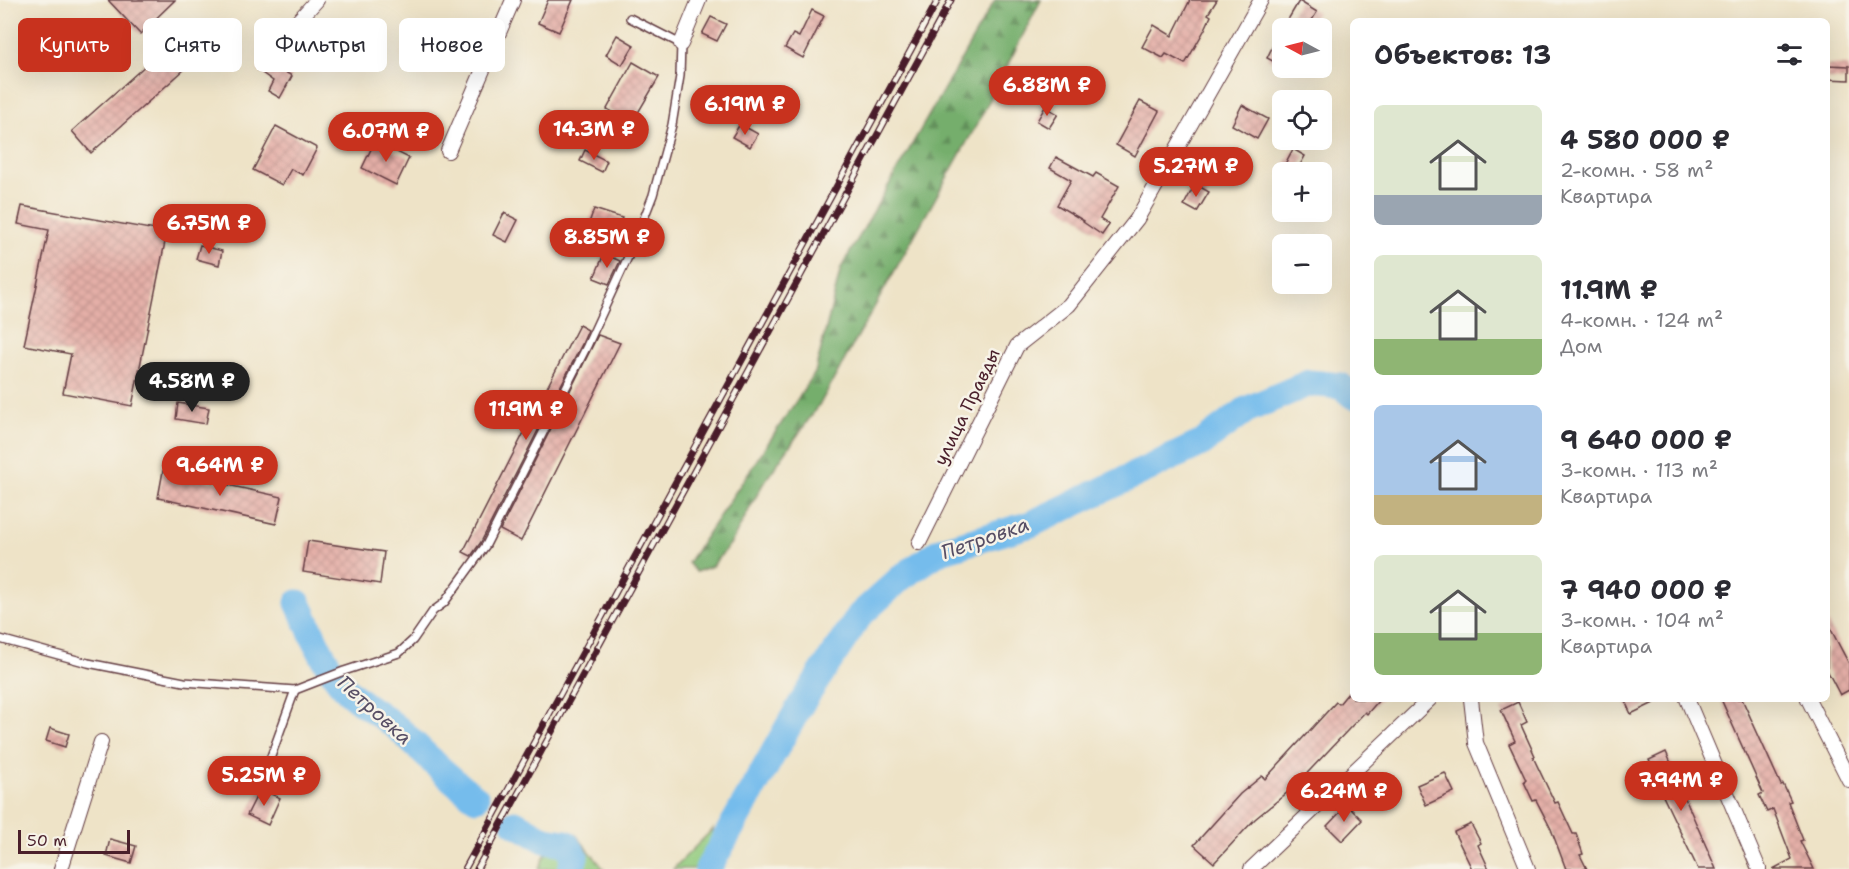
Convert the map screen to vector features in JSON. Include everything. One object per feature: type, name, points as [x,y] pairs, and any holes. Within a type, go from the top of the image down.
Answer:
[{"type":"street","points":[[301,18],[317,0]]},
{"type":"street","points":[[448,152],[513,0]]},
{"type":"street","points":[[681,44],[699,0]]},
{"type":"street","name":"улица Правды","points":[[919,543],[1017,346],[1069,305],[1137,219],[1261,0]]},
{"type":"street","points":[[1251,869],[1427,702]]},
{"type":"street","points":[[1471,702],[1476,743],[1528,869]]},
{"type":"street","points":[[1688,702],[1759,869]]},
{"type":"street","points":[[1810,702],[1849,780]]},
{"type":"street","points":[[61,869],[100,742]]},
{"type":"lane","points":[[0,639],[88,663],[184,682],[295,690],[399,653],[413,640],[433,611],[444,603],[486,545],[587,346],[653,195],[672,125],[680,76],[681,44],[630,18]]},
{"type":"lane","points":[[265,773],[295,690]]},
{"type":"green space","points":[[995,0],[1041,0],[981,117],[821,402],[763,484],[731,543],[712,566],[696,572],[688,563],[815,373],[841,268]]},
{"type":"green space","points":[[713,829],[711,869],[673,869]]},
{"type":"green space","points":[[576,835],[604,869],[539,869],[545,855]]},
{"type":"building","points":[[108,0],[175,0],[156,18],[143,18],[143,31],[140,34],[131,24],[131,18],[125,18]]},
{"type":"building","points":[[548,0],[573,0],[559,32],[538,23]]},
{"type":"building","points":[[1190,0],[1217,0],[1208,14],[1211,16],[1205,29],[1185,64],[1166,54],[1163,58],[1142,47],[1154,25],[1172,36]]},
{"type":"building","points":[[1299,1],[1317,12],[1313,18],[1289,18]]},
{"type":"building","points":[[812,10],[824,16],[803,58],[785,48],[793,34],[799,37]]},
{"type":"building","points":[[711,17],[726,24],[717,41],[702,34]]},
{"type":"building","points":[[617,35],[634,45],[622,65],[606,55]]},
{"type":"building","points":[[1272,48],[1272,61],[1267,58]]},
{"type":"building","points":[[633,62],[659,77],[632,123],[607,109]]},
{"type":"building","points":[[1830,65],[1849,66],[1849,80],[1830,79]]},
{"type":"building","points":[[143,68],[143,72],[182,72],[91,153],[72,131]]},
{"type":"building","points":[[261,72],[285,72],[292,76],[280,98],[268,91],[273,81]]},
{"type":"building","points":[[1140,101],[1159,111],[1135,156],[1116,145]]},
{"type":"building","points":[[1242,105],[1268,119],[1257,139],[1232,125]]},
{"type":"building","points":[[1045,107],[1058,114],[1049,128],[1037,121]]},
{"type":"building","points":[[740,124],[758,134],[750,147],[732,137]]},
{"type":"building","points":[[276,126],[317,148],[303,175],[291,169],[282,185],[253,170]]},
{"type":"building","points":[[375,141],[409,158],[396,185],[362,168]]},
{"type":"building","points":[[585,150],[607,161],[602,172],[580,161]]},
{"type":"building","points":[[1292,150],[1305,156],[1302,162],[1286,162]]},
{"type":"building","points":[[1056,157],[1093,177],[1096,173],[1119,186],[1100,219],[1109,225],[1102,235],[1057,205],[1071,180],[1050,168]]},
{"type":"building","points":[[1195,184],[1209,192],[1197,212],[1184,205]]},
{"type":"building","points":[[22,206],[167,232],[132,406],[63,393],[71,354],[24,345],[49,230],[18,224]]},
{"type":"building","points":[[594,209],[622,218],[612,247],[584,237]]},
{"type":"building","points":[[504,213],[518,220],[507,242],[493,235]]},
{"type":"building","points":[[200,245],[222,251],[219,265],[196,259]]},
{"type":"building","points":[[604,254],[620,261],[609,284],[594,278]]},
{"type":"building","points":[[579,325],[588,330],[582,344],[481,542],[471,556],[463,552]]},
{"type":"building","points":[[598,335],[620,343],[521,541],[500,530]]},
{"type":"building","points":[[178,403],[209,408],[206,424],[176,419]]},
{"type":"building","points":[[163,471],[282,497],[276,524],[158,498]]},
{"type":"building","points":[[308,541],[384,552],[380,584],[303,572]]},
{"type":"building","points":[[1830,628],[1849,664],[1849,690],[1840,695],[1830,676]]},
{"type":"building","points":[[1350,691],[1350,702],[1377,702],[1367,714],[1365,712],[1294,787],[1255,819],[1214,863],[1194,845],[1240,794],[1262,776],[1265,779],[1336,702],[1339,704]]},
{"type":"building","points":[[1518,702],[1527,722],[1521,725],[1535,756],[1533,757],[1555,803],[1558,802],[1573,834],[1576,834],[1583,854],[1580,855],[1587,869],[1566,869],[1551,829],[1524,782],[1526,780],[1509,744],[1515,741],[1501,710]]},
{"type":"building","points":[[1625,702],[1656,702],[1631,714]]},
{"type":"building","points":[[1722,702],[1743,702],[1781,785],[1783,784],[1791,801],[1788,802],[1803,840],[1800,841],[1814,869],[1773,869],[1792,859],[1773,809],[1767,812],[1759,795],[1763,793]]},
{"type":"building","points":[[50,728],[69,734],[65,747],[46,741]]},
{"type":"building","points":[[1666,752],[1716,869],[1698,869],[1663,796],[1665,795],[1649,760]]},
{"type":"building","points":[[1445,773],[1454,792],[1426,805],[1417,785]]},
{"type":"building","points":[[260,789],[280,798],[268,825],[247,815]]},
{"type":"building","points":[[1347,805],[1362,820],[1342,841],[1327,826]]},
{"type":"building","points":[[1471,824],[1481,843],[1478,845],[1489,869],[1472,869],[1454,832]]},
{"type":"building","points":[[110,839],[136,846],[131,863],[106,856]]},
{"type":"waterway","name":"Петровка","points":[[708,869],[801,704],[860,615],[902,577],[940,551],[1031,524],[1202,443],[1246,410],[1309,383],[1341,386],[1350,394]]},
{"type":"waterway","name":"Петровка","points":[[298,603],[324,658],[345,688],[396,727],[447,775],[476,798]]},
{"type":"waterway","name":"Петровка","points":[[515,823],[545,840],[566,843],[575,856],[571,869]]},
{"type":"railway","points":[[465,869],[938,0]]},
{"type":"railway","points":[[477,869],[951,0]]}]
